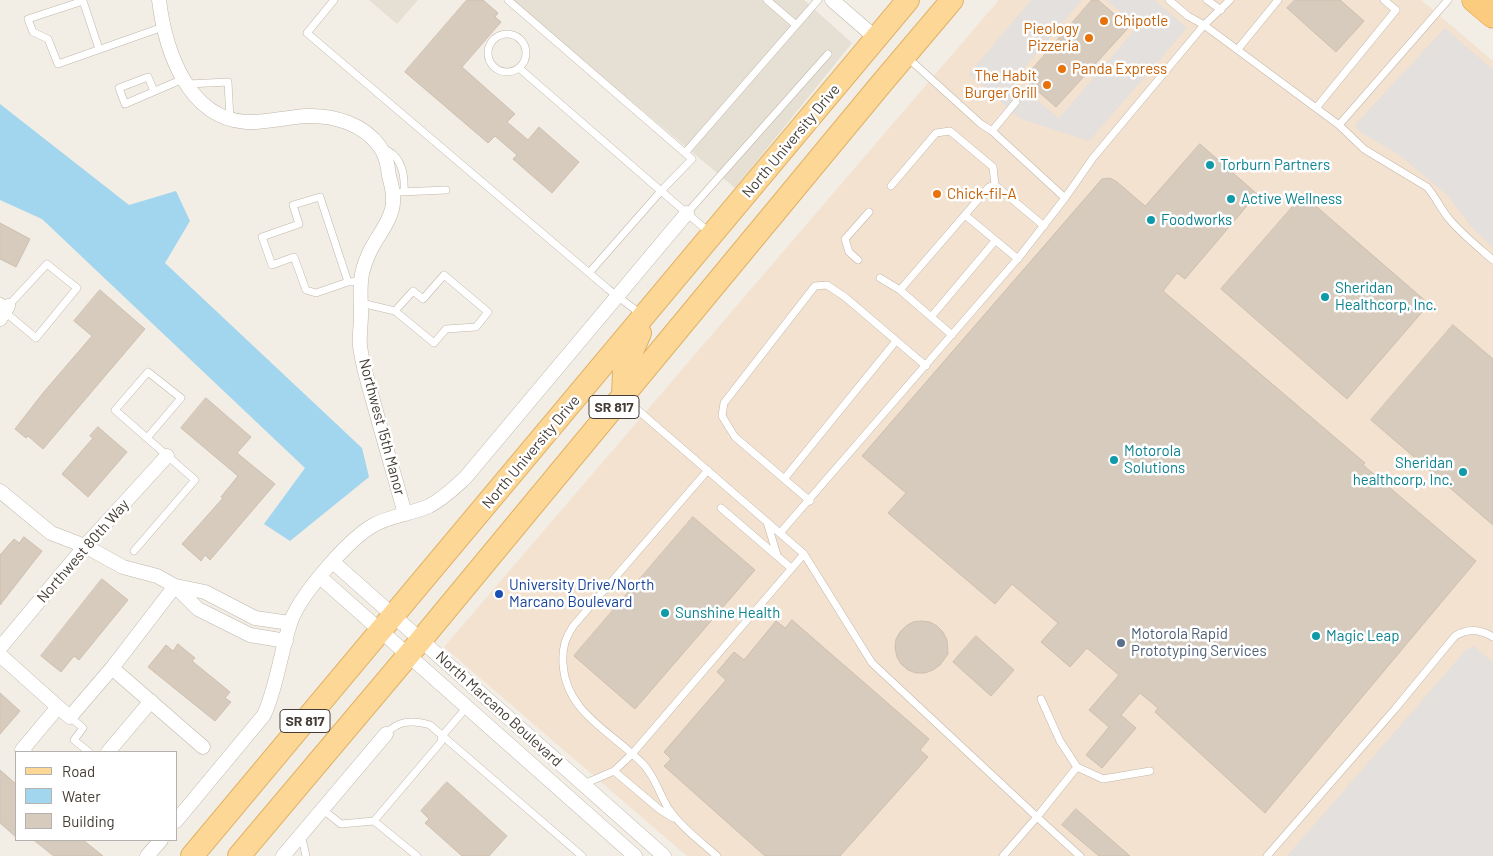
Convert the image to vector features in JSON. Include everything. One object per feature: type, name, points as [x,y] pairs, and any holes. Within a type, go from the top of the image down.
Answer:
[{"type":"highway","points":[[1474,0],[1493,16]]},
{"type":"main road","name":"North University Drive","points":[[192,856],[908,0]]},
{"type":"main road","points":[[906,56],[899,37],[901,22],[908,0]]},
{"type":"main road","name":"SR 817","points":[[239,856],[952,0]]},
{"type":"main road","points":[[877,39],[883,56],[881,84]]},
{"type":"main road","points":[[622,397],[624,370],[639,336],[644,317]]},
{"type":"street","name":"Northwest 15th Manor","points":[[159,0],[163,27],[172,56],[185,82],[202,102],[216,112],[230,118],[256,122],[306,116],[327,117],[349,123],[369,134],[381,148],[399,193],[385,228],[373,244],[364,268],[354,281],[361,303],[360,346],[370,392],[405,514]]},
{"type":"street","points":[[832,0],[877,39]]},
{"type":"street","points":[[178,819],[264,715],[271,699],[290,623],[306,594],[320,577],[353,541],[372,526],[429,506],[448,494],[465,478],[687,213]]},
{"type":"street","name":"Northwest 80th Way","points":[[0,648],[85,546],[167,456]]},
{"type":"street","points":[[2,497],[50,533],[85,546],[123,567],[157,576],[175,586],[198,609],[250,636],[286,641]]},
{"type":"street","name":"North Marcano Boulevard","points":[[333,562],[387,623],[415,647],[467,707],[639,849],[664,856]]},
{"type":"street","name":"North Marcano Boulevard","points":[[320,577],[387,623],[584,784],[639,849]]},
{"type":"street","points":[[175,586],[205,592],[255,618],[290,623]]},
{"type":"street","points":[[0,655],[70,717],[112,668],[175,586]]},
{"type":"street","points":[[112,668],[203,747]]},
{"type":"street","points":[[109,751],[150,702]]},
{"type":"street","points":[[24,751],[22,750],[58,707]]},
{"type":"street","points":[[283,856],[386,734]]},
{"type":"street","points":[[147,856],[160,841]]},
{"type":"lane","points":[[334,0],[307,33],[589,273],[644,317]]},
{"type":"lane","points":[[508,0],[692,159],[661,191],[589,273]]},
{"type":"lane","points":[[767,0],[796,25]]},
{"type":"lane","points":[[685,153],[818,0]]},
{"type":"lane","points":[[1169,0],[1188,16],[1238,49],[1316,108],[1364,149],[1427,188],[1434,195],[1448,218],[1493,260]]},
{"type":"lane","points":[[1207,0],[1221,10]]},
{"type":"lane","points":[[780,533],[810,501],[1018,259],[1066,198],[1093,158],[1204,25],[1230,0]]},
{"type":"lane","points":[[1238,49],[1278,0]]},
{"type":"lane","points":[[1316,108],[1396,10],[1384,0]]},
{"type":"lane","points":[[1339,126],[1448,0]]},
{"type":"lane","points":[[99,49],[83,1],[28,19],[33,32],[48,39],[58,64],[163,27]]},
{"type":"lane","points":[[507,34],[513,35],[523,43],[526,54],[523,64],[519,68],[506,72],[494,68],[490,63],[488,50],[495,39],[507,34]]},
{"type":"lane","points":[[687,213],[828,54]]},
{"type":"lane","points":[[906,56],[1066,198]]},
{"type":"lane","points":[[519,68],[712,235]]},
{"type":"lane","points":[[154,92],[148,77],[119,88],[125,104],[185,82],[228,82],[230,118]]},
{"type":"lane","points":[[992,131],[1016,102]]},
{"type":"lane","points":[[891,186],[936,133],[950,131],[993,167],[995,185],[1044,226]]},
{"type":"lane","points":[[900,290],[989,187],[995,185]]},
{"type":"lane","points":[[399,193],[446,190]]},
{"type":"lane","points":[[320,197],[354,281],[316,293],[306,290],[294,257],[272,265],[262,237],[299,224],[293,205],[320,197]]},
{"type":"lane","points":[[858,260],[849,252],[845,240],[868,212]]},
{"type":"lane","points":[[965,215],[1018,259]]},
{"type":"lane","points":[[931,317],[995,241]]},
{"type":"lane","points":[[47,264],[77,288],[36,338],[3,310],[47,264]]},
{"type":"lane","points":[[361,303],[395,312],[434,343],[446,329],[476,326],[488,312],[444,275],[423,299],[413,291],[395,312]]},
{"type":"lane","points":[[880,278],[900,290],[952,335]]},
{"type":"lane","points":[[810,501],[734,437],[722,416],[724,403],[815,286],[827,285],[845,297],[926,366]]},
{"type":"lane","points":[[784,479],[896,341]]},
{"type":"lane","points":[[134,551],[194,480],[146,438],[115,410],[148,372],[180,398],[146,438]]},
{"type":"lane","points":[[622,397],[804,554],[872,663],[1080,856]]},
{"type":"lane","points":[[679,822],[663,800],[655,779],[632,754],[585,714],[573,699],[566,682],[563,667],[563,645],[574,625],[708,470]]},
{"type":"lane","points":[[721,508],[791,568]]},
{"type":"lane","points":[[767,522],[778,556]]},
{"type":"lane","points":[[584,784],[614,771],[632,754],[804,554]]},
{"type":"lane","points":[[1267,856],[1395,709],[1455,636],[1465,630],[1476,630],[1492,635]]},
{"type":"lane","points":[[1040,699],[1060,741],[1077,767],[1104,779],[1150,771]]},
{"type":"lane","points":[[322,809],[342,824],[374,821],[441,742],[442,736],[467,707]]},
{"type":"lane","points":[[70,717],[83,728],[74,740],[88,751]]},
{"type":"lane","points":[[386,734],[392,727],[401,722],[416,720],[430,724],[582,856]]},
{"type":"lane","points":[[1004,856],[1077,767]]},
{"type":"lane","points":[[614,771],[659,809],[679,822],[717,856]]},
{"type":"lane","points":[[374,821],[417,856]]},
{"type":"lane","points":[[301,834],[306,856]]},
{"type":"shaded area","points":[[369,0],[418,0],[397,24]]},
{"type":"shaded area","points":[[511,0],[804,0],[852,43],[735,188]]},
{"type":"shaded area","points":[[999,0],[1421,0],[1493,61],[1493,856],[687,856],[444,647]]},
{"type":"shaded area","points":[[1031,0],[1082,0],[1013,81],[1059,118],[1138,26],[1106,0],[1155,0],[1187,28],[1089,141],[1021,119],[969,74]]},
{"type":"shaded area","points":[[1445,28],[1493,70],[1493,247],[1477,233],[1447,195],[1401,156],[1360,132],[1355,125]]},
{"type":"shaded area","points":[[1474,646],[1493,663],[1493,856],[1287,856],[1466,650]]},
{"type":"water","points":[[0,104],[129,205],[176,191],[190,221],[165,263],[362,448],[369,477],[290,541],[264,524],[305,468],[42,219],[0,200]]},
{"type":"building","points":[[467,0],[483,0],[498,13],[495,17],[501,22],[462,67],[515,114],[507,122],[528,140],[539,127],[579,162],[552,193],[513,159],[517,155],[495,136],[488,143],[405,72]]},
{"type":"building","points":[[1092,0],[1098,0],[1129,27],[1056,107],[1024,79]]},
{"type":"building","points":[[1295,0],[1340,0],[1364,21],[1336,52],[1287,8]]},
{"type":"building","name":"Motorola Solutions","points":[[1200,144],[1257,194],[1185,279],[1177,273],[1163,291],[1365,463],[1363,465],[1476,561],[1265,813],[1155,712],[1158,708],[1140,693],[1121,715],[1136,728],[1102,768],[1086,755],[1109,727],[1089,710],[1119,675],[1087,648],[1070,667],[1041,642],[1058,623],[1012,584],[995,604],[888,513],[906,493],[862,456],[1102,179],[1110,178],[1117,182],[1145,206]]},
{"type":"building","name":"Sheridan Healthcorp, Inc.","points":[[1303,195],[1429,304],[1347,399],[1221,289]]},
{"type":"building","points":[[0,223],[30,239],[16,267],[0,259]]},
{"type":"building","points":[[100,290],[145,329],[43,449],[28,436],[26,438],[15,429],[92,336],[74,321]]},
{"type":"building","name":"Sheridan healthcorp, Inc.","points":[[1453,325],[1493,359],[1493,525],[1371,420]]},
{"type":"building","points":[[206,398],[251,437],[237,453],[275,484],[210,560],[205,555],[201,561],[182,544],[223,498],[221,497],[238,476],[181,428]]},
{"type":"building","points":[[98,427],[127,452],[88,497],[62,474],[93,438],[90,436]]},
{"type":"building","name":"Sunshine Health","points":[[693,517],[755,570],[635,709],[574,656]]},
{"type":"building","points":[[24,537],[42,551],[0,605],[0,555],[14,539],[19,543]]},
{"type":"building","points":[[102,579],[128,600],[79,660],[74,656],[61,672],[41,656]]},
{"type":"building","points":[[792,620],[929,739],[920,750],[928,757],[840,856],[765,856],[664,766],[671,759],[664,752],[726,680],[717,672],[734,652],[744,660],[776,621],[785,628]]},
{"type":"building","points":[[913,622],[930,622],[943,632],[947,640],[948,654],[940,665],[933,670],[925,673],[916,673],[908,670],[901,664],[895,648],[896,639],[906,626]]},
{"type":"building","points":[[976,636],[1014,670],[991,696],[953,662]]},
{"type":"building","points":[[178,644],[195,658],[192,661],[230,692],[225,698],[231,702],[215,721],[148,667],[166,645],[173,651]]},
{"type":"building","points":[[0,693],[20,711],[0,734]]},
{"type":"building","points":[[0,770],[15,783],[15,836],[0,823]]},
{"type":"building","points":[[447,782],[507,836],[489,856],[462,856],[425,823],[429,819],[421,811]]},
{"type":"building","points":[[1076,809],[1130,856],[1099,856],[1062,825]]},
{"type":"building","points":[[35,841],[84,841],[103,856],[54,856]]},
{"type":"place","name":"Chipotle","points":[[1104,21]]},
{"type":"place","name":"Pieology Pizzeria","points":[[1089,38]]},
{"type":"place","name":"Panda Express","points":[[1062,69]]},
{"type":"place","name":"The Habit Burger Grill","points":[[1047,85]]},
{"type":"place","name":"Torburn Partners","points":[[1210,165]]},
{"type":"place","name":"Chick-fil-A","points":[[937,194]]},
{"type":"place","name":"Active Wellness","points":[[1231,199]]},
{"type":"place","name":"Foodworks","points":[[1151,220]]},
{"type":"place","name":"Sheridan Healthcorp, Inc.","points":[[1325,297]]},
{"type":"place","name":"Motorola Solutions","points":[[1114,460]]},
{"type":"place","name":"Sheridan healthcorp, Inc.","points":[[1463,472]]},
{"type":"place","name":"University Drive/North Marcano Boulevard","points":[[499,594]]},
{"type":"place","name":"Sunshine Health","points":[[665,613]]},
{"type":"place","name":"Magic Leap","points":[[1316,636]]},
{"type":"place","name":"Motorola Rapid Prototyping Services","points":[[1121,643]]}]
